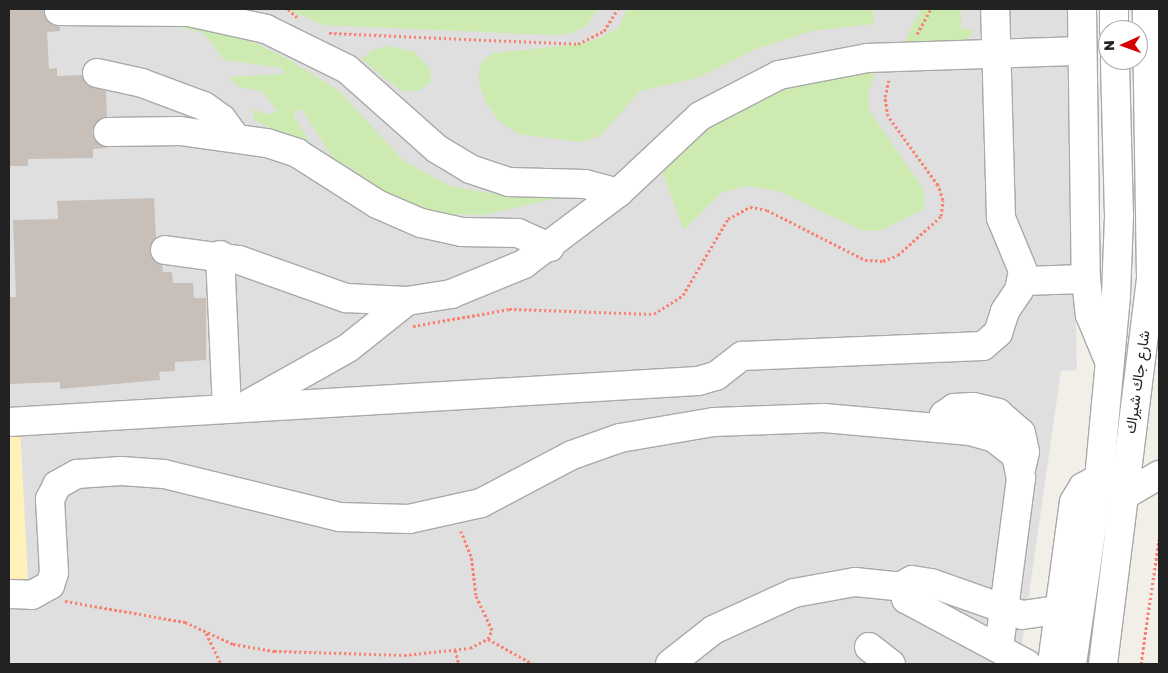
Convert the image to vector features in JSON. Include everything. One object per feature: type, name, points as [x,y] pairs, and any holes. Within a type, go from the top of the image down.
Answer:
[{"type":"street","points":[[9,422],[702,380],[716,376],[742,356],[976,347],[994,338],[1022,281],[1022,261],[1001,218],[995,9]]},
{"type":"street","points":[[1082,9],[1086,279],[1097,340],[1111,365]]},
{"type":"street","name":"شارع جاك شيراك","points":[[1103,664],[1128,449],[1155,275],[1147,9]]},
{"type":"street","points":[[59,11],[166,10],[228,14],[294,40],[347,69],[436,149],[470,169],[509,182],[585,184],[618,192]]},
{"type":"street","points":[[233,408],[325,362],[385,321],[476,287],[550,247],[618,192],[677,134],[752,86],[837,61],[1082,51]]},
{"type":"street","name":"شارع جاك شيراك","points":[[1072,664],[1099,479],[1111,365],[1119,216],[1115,70]]},
{"type":"street","points":[[97,73],[157,87],[204,106],[222,119],[235,137]]},
{"type":"street","points":[[108,132],[180,131],[235,137],[297,153],[377,204],[421,223],[462,232],[518,233],[550,247]]},
{"type":"street","points":[[165,250],[220,256],[346,298],[408,314]]},
{"type":"street","points":[[220,256],[233,408]]},
{"type":"street","points":[[1022,281],[1086,279]]},
{"type":"street","points":[[939,427],[949,411],[960,407],[986,409],[1009,419],[1024,442],[1021,470],[996,607]]},
{"type":"street","points":[[20,595],[45,590],[54,573],[49,507],[52,492],[62,480],[77,474],[121,471],[164,474],[361,519],[409,519],[455,512],[502,494],[572,456],[644,432],[714,422],[786,418],[939,427],[982,434],[1005,445],[1016,455],[1021,470]]},
{"type":"street","points":[[999,648],[996,607],[1007,481],[1005,445]]},
{"type":"street","points":[[1123,496],[1157,475],[1128,449]]},
{"type":"street","points":[[1052,664],[1074,502],[1083,487],[1099,479]]},
{"type":"street","points":[[903,587],[908,581],[922,581],[996,607],[1034,616],[1059,610]]},
{"type":"street","points":[[670,664],[720,626],[794,593],[855,582],[903,587]]},
{"type":"street","points":[[903,587],[909,600],[1027,664]]},
{"type":"street","points":[[869,647],[891,664]]},
{"type":"path","points":[[288,9],[304,22]]},
{"type":"path","points":[[321,30],[578,44],[604,31],[618,9]]},
{"type":"path","points":[[408,314],[510,309],[654,314],[683,295],[728,219],[750,207],[767,210],[865,260],[883,261],[898,255],[941,216],[944,200],[938,185],[888,116],[886,88],[931,9]]},
{"type":"path","points":[[20,595],[140,612],[185,622],[233,644],[324,655],[455,650],[480,644],[488,639],[491,621],[476,595],[471,556],[455,512]]},
{"type":"path","points":[[1141,664],[1159,539]]},
{"type":"path","points":[[206,632],[221,664]]},
{"type":"path","points":[[488,639],[533,664]]},
{"type":"path","points":[[455,650],[459,664]]},
{"type":"shaded area","points":[[9,9],[1068,9],[1077,370],[1061,371],[1019,664],[9,664],[9,580],[28,580],[9,426]]},
{"type":"green space","points":[[287,9],[598,9],[587,25],[570,34],[550,35],[323,25]]},
{"type":"green space","points":[[627,9],[873,9],[874,24],[812,31],[756,49],[697,78],[640,91],[600,136],[580,142],[518,134],[499,121],[485,101],[479,84],[479,69],[484,60],[493,53],[580,44],[602,37],[618,28]]},
{"type":"green space","points":[[921,9],[961,9],[961,28],[974,31],[971,36],[961,41],[904,43]]},
{"type":"green space","points":[[164,19],[223,28],[286,58],[338,90],[404,161],[450,186],[490,193],[574,194],[484,215],[447,214],[401,206],[364,188],[357,171],[335,161],[302,110],[296,110],[294,116],[309,141],[302,148],[253,119],[254,109],[266,114],[278,112],[262,91],[238,87],[228,77],[284,74],[282,68],[224,60],[204,33],[174,26]]},
{"type":"green space","points":[[389,46],[415,52],[430,69],[431,82],[419,91],[401,91],[361,59],[373,50]]},
{"type":"green space","points":[[877,65],[868,95],[869,110],[924,190],[924,209],[879,231],[861,230],[778,191],[746,186],[721,193],[684,230],[659,164],[708,116],[769,84]]},
{"type":"sand","points":[[9,426],[20,426],[28,581],[9,580]]},
{"type":"building","points":[[9,9],[44,9],[46,19],[60,27],[60,31],[47,32],[49,69],[57,68],[57,76],[82,75],[87,85],[106,91],[107,117],[95,124],[92,133],[95,140],[108,148],[93,149],[93,158],[28,159],[28,166],[9,166]]},
{"type":"building","points":[[154,198],[156,238],[150,247],[150,255],[162,265],[163,272],[172,272],[173,283],[193,283],[194,298],[206,298],[206,360],[175,362],[175,371],[159,372],[160,380],[60,389],[60,382],[9,384],[9,297],[16,297],[13,220],[58,219],[57,201]]}]
